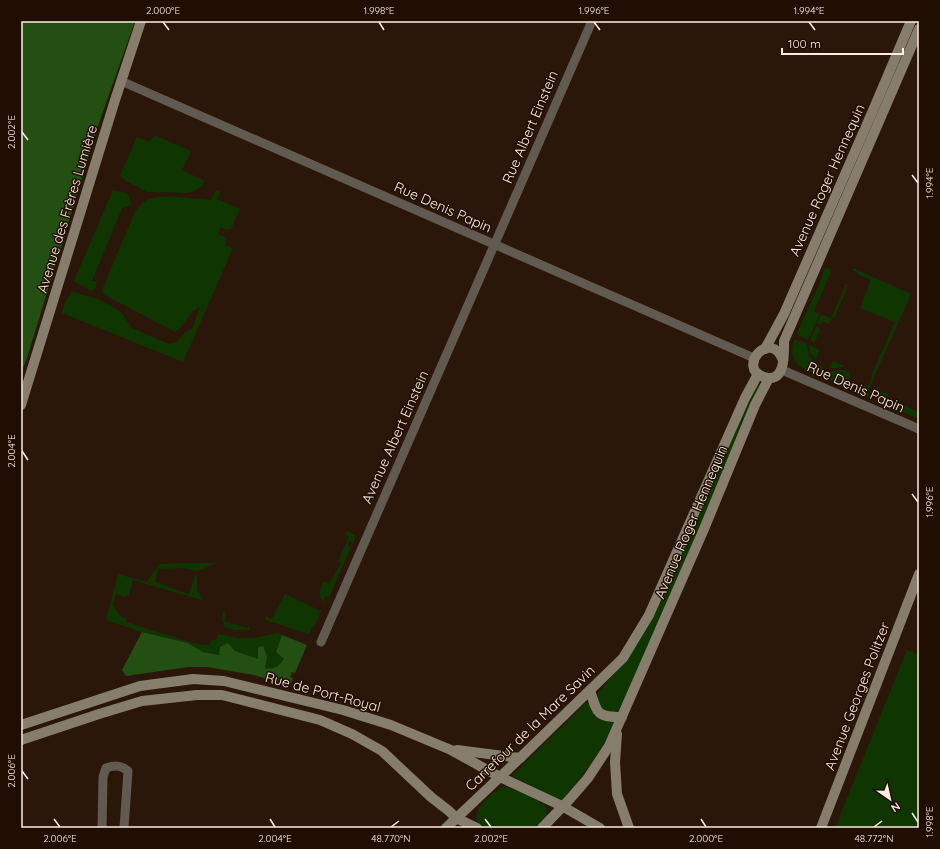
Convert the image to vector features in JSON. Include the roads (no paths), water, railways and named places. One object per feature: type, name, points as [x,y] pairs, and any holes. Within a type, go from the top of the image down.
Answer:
[{"type":"street","name":"Avenue des Frères Lumière","points":[[21,405],[141,21]]},
{"type":"street","name":"Rue Albert Einstein","points":[[495,245],[592,21]]},
{"type":"street","name":"Avenue Roger Hennequin","points":[[754,358],[759,351],[765,348],[779,324],[871,116],[911,21]]},
{"type":"street","name":"Avenue Roger Hennequin","points":[[783,365],[784,341],[919,29]]},
{"type":"street","name":"Rue Denis Papin","points":[[122,81],[686,330],[754,358]]},
{"type":"street","name":"Avenue Albert Einstein","points":[[320,642],[495,245]]},
{"type":"street","points":[[754,358],[754,366],[758,374],[769,378],[779,374],[783,365],[779,352],[765,348]]},
{"type":"street","name":"Rue Denis Papin","points":[[783,365],[919,429]]},
{"type":"street","name":"Avenue Roger Hennequin","points":[[623,658],[649,615],[745,398],[758,374]]},
{"type":"street","name":"Avenue Roger Hennequin","points":[[622,717],[704,529],[755,405],[769,378]]},
{"type":"street","name":"Avenue Georges Politzer","points":[[821,828],[919,574]]},
{"type":"street","name":"Carrefour de la Mare Savin","points":[[446,828],[623,658]]},
{"type":"street","name":"Rue de Port-Royal","points":[[21,725],[140,686],[193,679],[224,681],[343,710],[392,726],[451,750],[500,777],[562,806],[600,828]]},
{"type":"street","points":[[542,828],[588,778],[609,746],[622,717],[607,717],[595,709],[590,690]]},
{"type":"street","name":"Rue de Port-Royal","points":[[21,740],[99,714],[142,702],[197,695],[222,695],[320,720],[352,734],[382,751],[431,797],[456,818],[477,828]]},
{"type":"street","points":[[617,727],[615,762],[617,794],[629,828]]},
{"type":"street","points":[[451,750],[520,758]]},
{"type":"street","points":[[102,828],[103,777],[106,768],[112,766],[122,766],[128,771],[124,828]]}]
